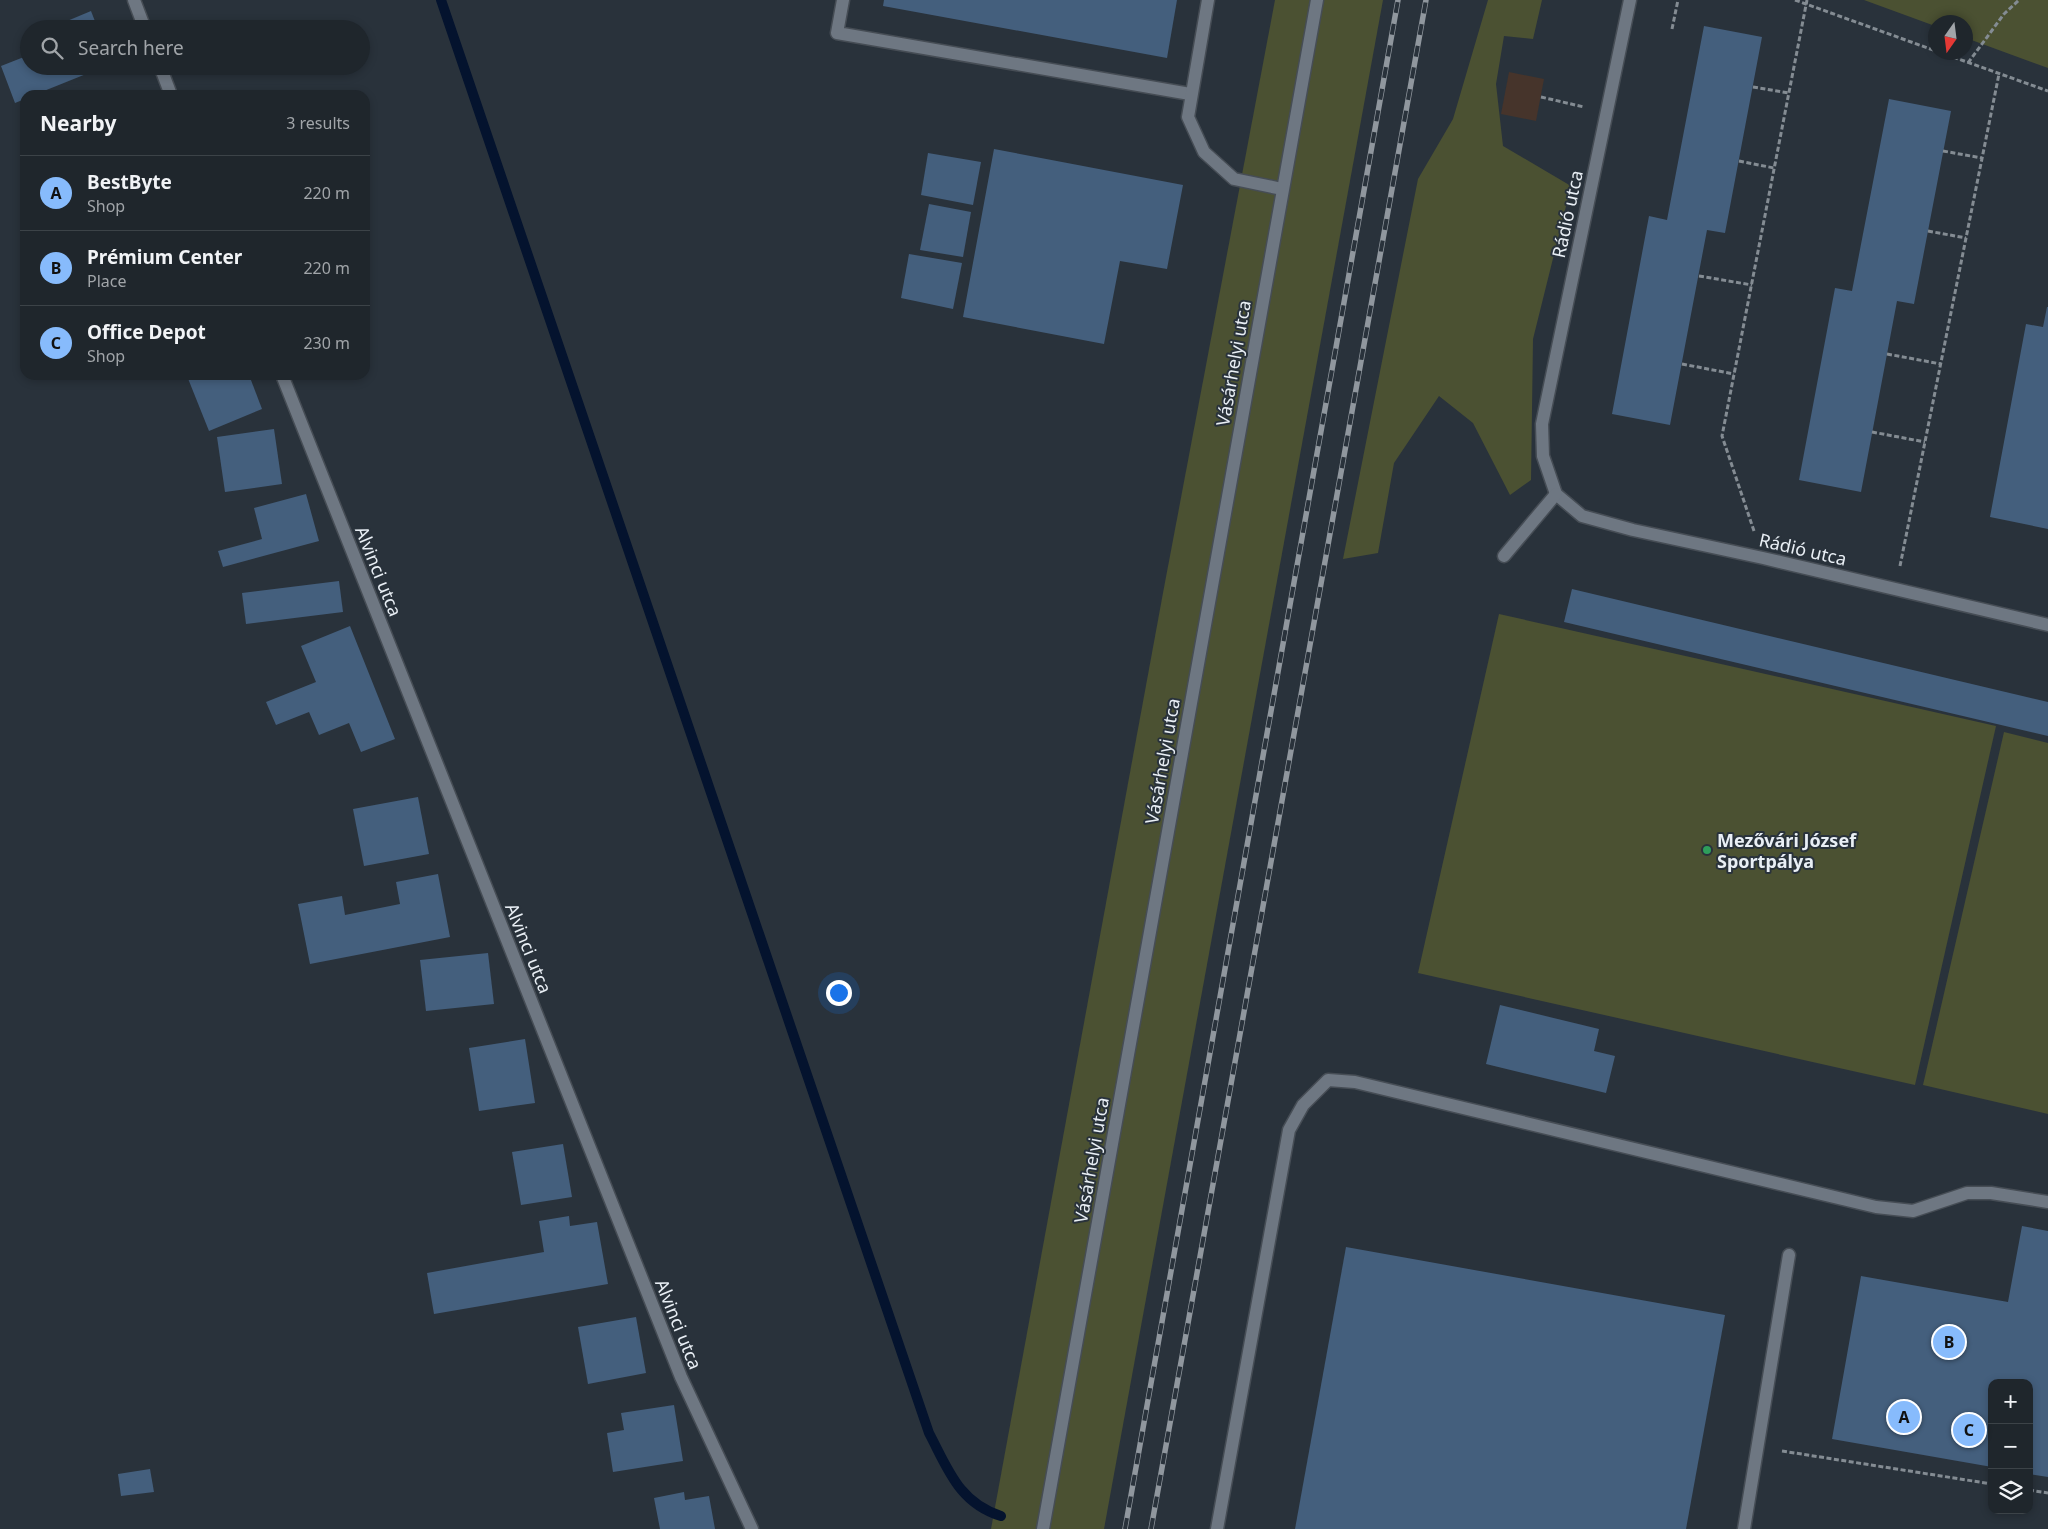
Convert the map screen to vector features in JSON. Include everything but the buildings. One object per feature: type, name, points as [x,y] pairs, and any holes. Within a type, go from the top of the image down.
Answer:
[{"type":"street","points":[[134,0],[142,20]]},
{"type":"street","points":[[843,0],[837,33],[1190,94]]},
{"type":"street","points":[[1208,0],[1190,94],[1188,116],[1204,152],[1234,180],[1282,189]]},
{"type":"street","name":"Vásárhelyi utca","points":[[1042,1529],[1317,0]]},
{"type":"street","name":"Rádió utca","points":[[1630,0],[1542,424],[1543,456],[1556,494],[1582,516],[1634,530],[1763,558],[2048,625]]},
{"type":"street","points":[[163,75],[169,90]]},
{"type":"street","name":"Alvinci utca","points":[[284,380],[681,1377],[752,1529]]},
{"type":"street","points":[[1504,556],[1556,494]]},
{"type":"street","points":[[1218,1529],[1289,1130],[1303,1105],[1328,1080],[1355,1082],[1876,1207],[1913,1211],[1967,1194],[1991,1193],[2048,1202]]},
{"type":"street","points":[[1744,1529],[1759,1447],[1789,1255]]},
{"type":"path","points":[[1672,29],[1678,0]]},
{"type":"path","points":[[1795,0],[1807,2],[1928,48]]},
{"type":"path","points":[[1968,63],[2004,14],[2019,0]]},
{"type":"path","points":[[1763,558],[1722,436],[1807,2]]},
{"type":"path","points":[[1960,60],[2048,91]]},
{"type":"path","points":[[1898,576],[1999,74]]},
{"type":"path","points":[[1753,87],[1789,93]]},
{"type":"path","points":[[1540,97],[1606,112]]},
{"type":"path","points":[[1943,151],[1982,158]]},
{"type":"path","points":[[1739,161],[1774,168]]},
{"type":"path","points":[[1928,231],[1966,238]]},
{"type":"path","points":[[1699,276],[1752,285]]},
{"type":"path","points":[[1887,354],[1941,364]]},
{"type":"path","points":[[1682,364],[1734,374]]},
{"type":"path","points":[[1872,432],[1925,442]]},
{"type":"path","points":[[1759,1447],[1988,1483]]},
{"type":"path","points":[[2033,1491],[2048,1493]]},
{"type":"shaded area","points":[[1509,72],[1544,79],[1536,121],[1501,114]]},
{"type":"green space","points":[[1275,0],[1383,0],[1104,1529],[991,1529],[1163,593]]},
{"type":"green space","points":[[1488,0],[1542,0],[1533,39],[1504,36],[1496,84],[1503,146],[1571,186],[1533,339],[1531,480],[1510,495],[1473,423],[1439,396],[1394,463],[1378,553],[1343,559],[1418,179],[1453,119]]},
{"type":"green space","points":[[1864,0],[2048,0],[2048,68],[1973,41],[1973,15],[1928,15],[1928,23]]},
{"type":"green space","name":"Mezővári József Sportpálya","points":[[1499,614],[1996,726],[1915,1085],[1418,973]]},
{"type":"green space","points":[[2004,732],[2048,743],[2048,1114],[1923,1085]]},
{"type":"waterway","points":[[441,0],[929,1433],[949,1472],[965,1494],[975,1503],[1001,1516]]},
{"type":"railway","points":[[1125,1529],[1398,0]]},
{"type":"railway","points":[[1151,1529],[1426,0]]},
{"type":"place","name":"Mezővári József Sportpálya","points":[[1707,850]]},
{"type":"place","name":"Prémium Center","points":[[1949,1342]]},
{"type":"place","name":"BestByte","points":[[1904,1417]]},
{"type":"place","name":"Office Depot","points":[[1969,1430]]}]
